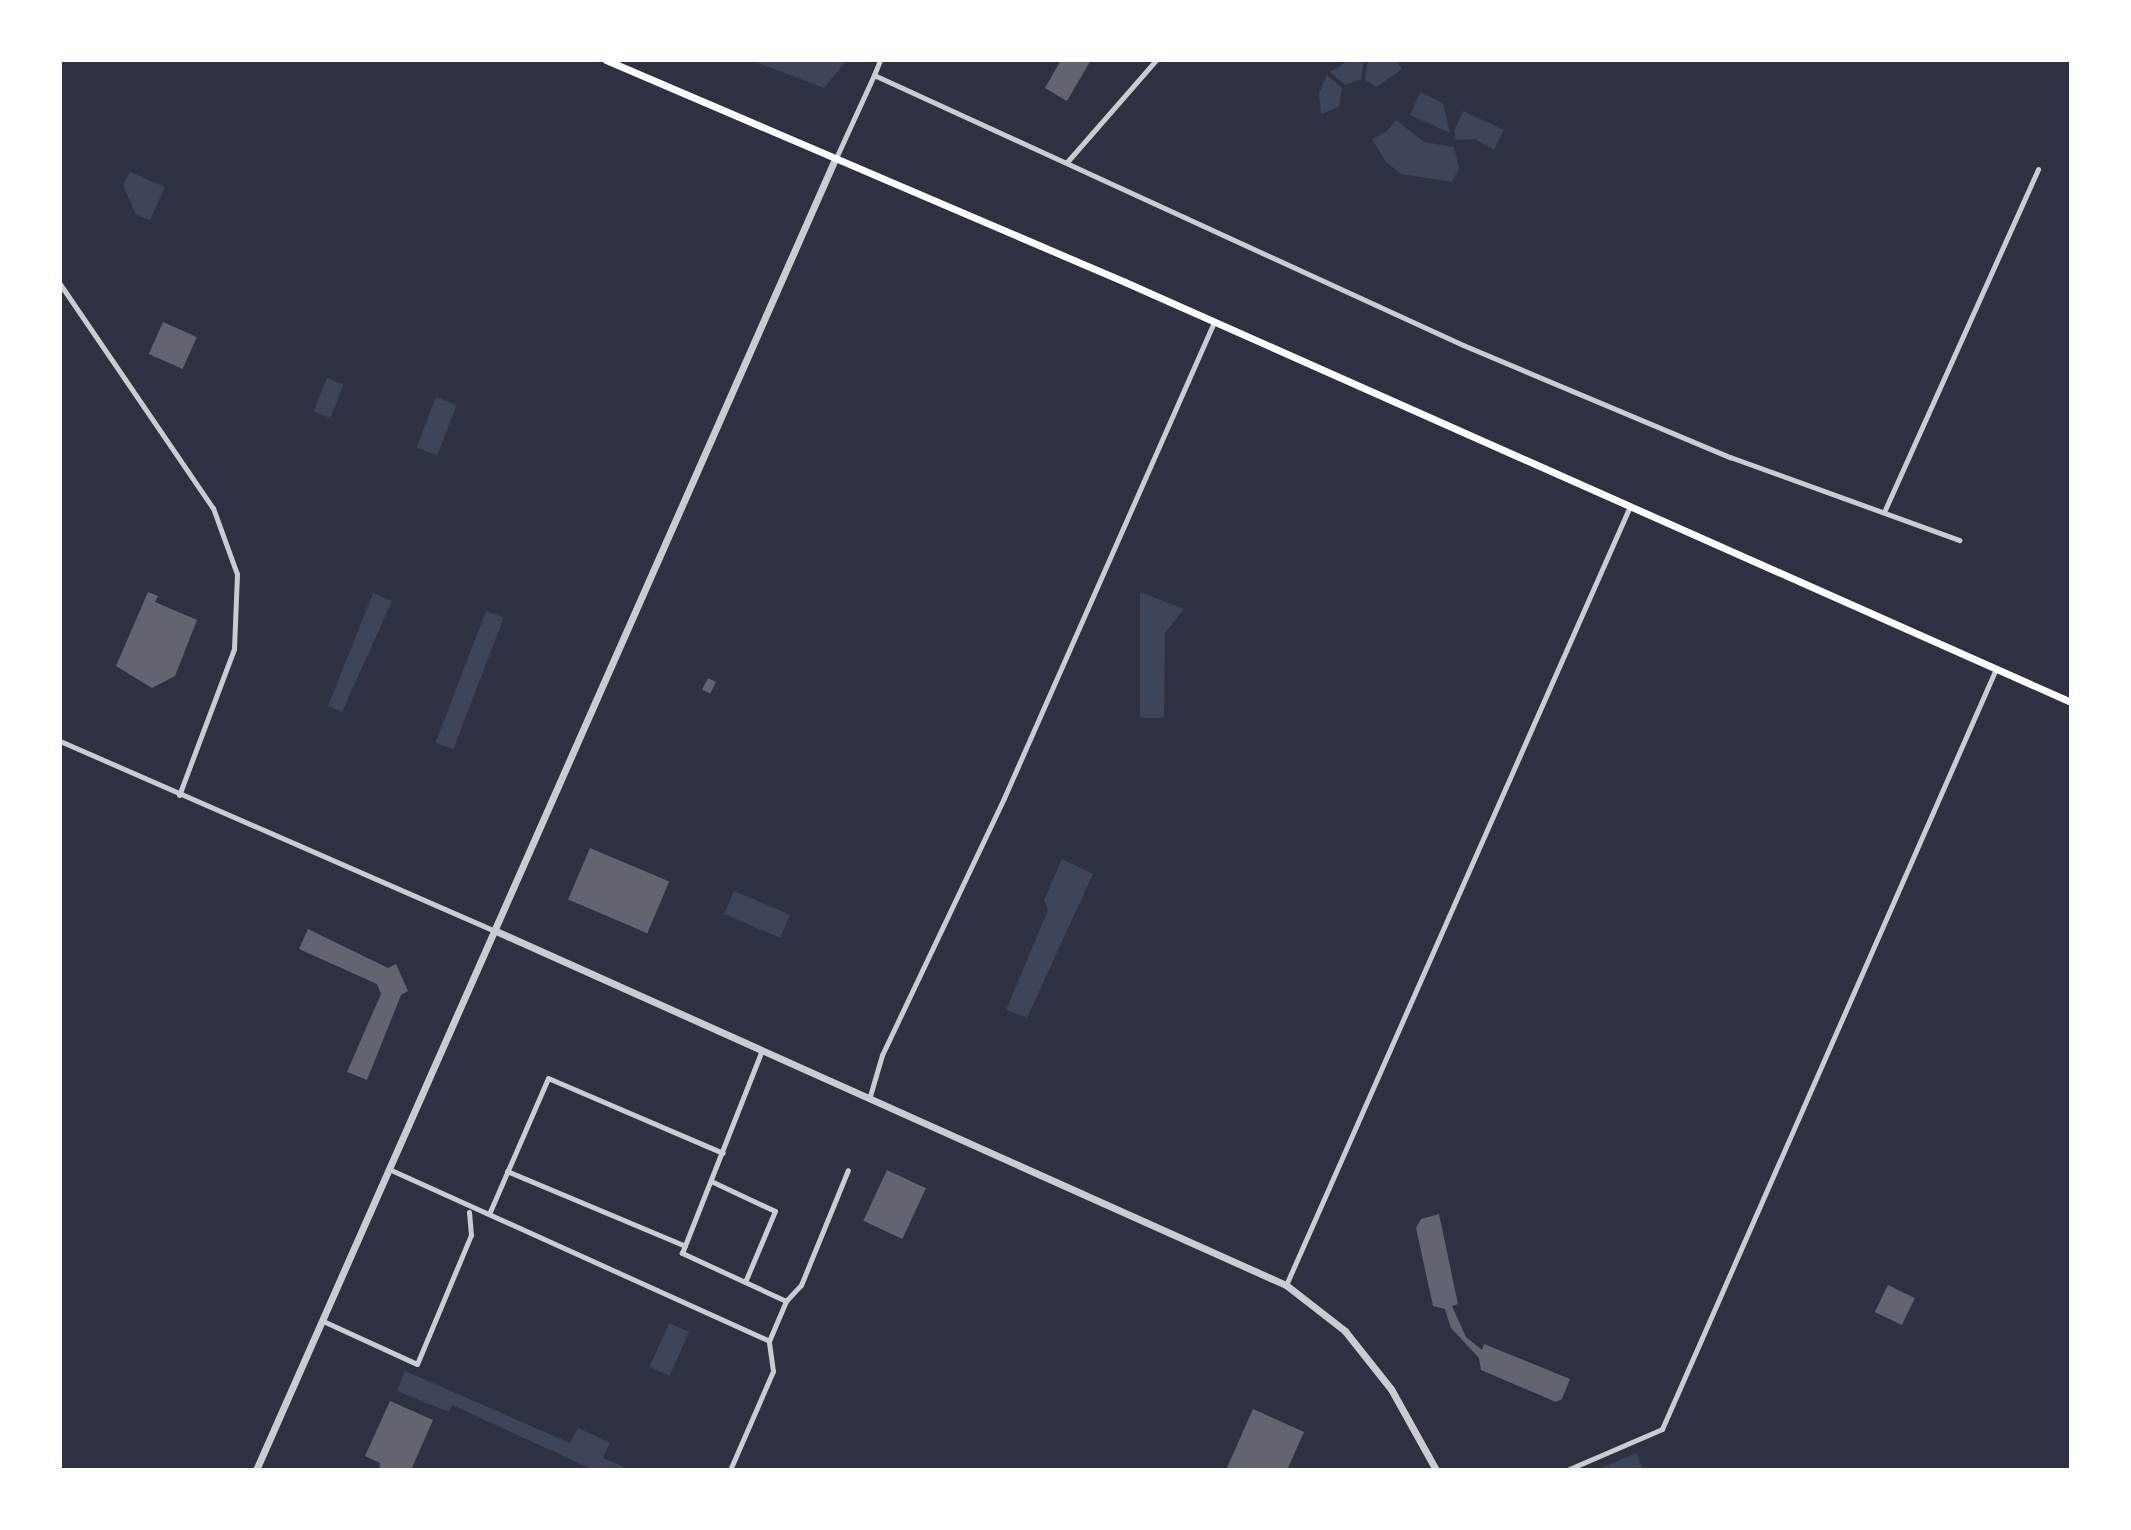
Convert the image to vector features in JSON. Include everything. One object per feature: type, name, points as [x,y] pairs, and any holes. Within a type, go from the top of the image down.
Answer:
[{"type":"main road","points":[[606,60],[1214,322],[2071,702]]},
{"type":"street","points":[[256,1470],[880,60]]},
{"type":"street","points":[[1067,162],[1156,60]]},
{"type":"street","points":[[874,75],[1463,345],[1730,457],[1959,540]]},
{"type":"street","points":[[1884,512],[2038,169]]},
{"type":"street","points":[[60,284],[213,508],[237,574],[234,649],[179,795]]},
{"type":"street","points":[[870,1096],[882,1055],[1004,798],[1214,322]]},
{"type":"street","points":[[1286,1285],[1630,505]]},
{"type":"street","points":[[1567,1470],[1662,1429],[1996,669]]},
{"type":"street","points":[[60,741],[870,1096],[1286,1285],[1345,1331],[1391,1389],[1436,1470]]},
{"type":"street","points":[[762,1049],[713,1182],[682,1253],[786,1301]]},
{"type":"street","points":[[489,1214],[548,1078],[723,1153]]},
{"type":"street","points":[[391,1170],[769,1341]]},
{"type":"street","points":[[730,1470],[773,1371],[769,1341],[786,1301],[801,1285],[848,1170]]},
{"type":"street","points":[[507,1171],[685,1246]]},
{"type":"street","points":[[713,1182],[775,1211],[745,1282]]},
{"type":"street","points":[[323,1321],[417,1364],[471,1235],[469,1212]]},
{"type":"shaded area","points":[[750,60],[847,60],[824,88]]},
{"type":"shaded area","points":[[1364,60],[1361,79],[1345,85],[1330,72],[1348,61]]},
{"type":"shaded area","points":[[1368,60],[1396,60],[1402,69],[1377,87],[1365,80]]},
{"type":"shaded area","points":[[1327,75],[1342,88],[1339,107],[1321,114],[1319,93]]},
{"type":"shaded area","points":[[1420,92],[1443,103],[1450,133],[1410,115]]},
{"type":"shaded area","points":[[1463,111],[1504,130],[1494,150],[1475,139],[1456,140],[1454,131]]},
{"type":"shaded area","points":[[1396,120],[1424,142],[1454,147],[1459,168],[1452,182],[1401,174],[1386,162],[1372,139],[1386,132]]},
{"type":"shaded area","points":[[130,172],[165,187],[150,220],[136,215],[123,185]]},
{"type":"shaded area","points":[[327,378],[344,385],[330,418],[314,411]]},
{"type":"shaded area","points":[[436,397],[457,405],[437,455],[417,447]]},
{"type":"shaded area","points":[[1140,592],[1184,609],[1165,633],[1164,718],[1140,718]]},
{"type":"shaded area","points":[[373,593],[392,601],[342,712],[328,706]]},
{"type":"shaded area","points":[[486,611],[504,618],[453,749],[435,743]]},
{"type":"shaded area","points":[[1062,859],[1093,874],[1027,1018],[1006,1010],[1048,910],[1044,900]]},
{"type":"shaded area","points":[[734,891],[790,915],[780,938],[724,914]]},
{"type":"shaded area","points":[[669,1323],[689,1332],[670,1376],[649,1367]]},
{"type":"shaded area","points":[[405,1371],[570,1443],[578,1428],[610,1443],[603,1458],[631,1470],[594,1470],[452,1405],[449,1412],[397,1391]]},
{"type":"shaded area","points":[[1637,1453],[1643,1470],[1596,1470]]},
{"type":"building","points":[[1061,60],[1091,60],[1067,101],[1045,88]]},
{"type":"building","points":[[163,322],[197,337],[183,369],[149,354]]},
{"type":"building","points":[[148,592],[158,596],[155,602],[197,620],[175,676],[152,688],[116,666]]},
{"type":"building","points":[[708,678],[716,682],[710,694],[702,690]]},
{"type":"building","points":[[590,848],[669,882],[647,933],[568,900]]},
{"type":"building","points":[[308,929],[388,968],[396,964],[408,991],[401,995],[367,1080],[347,1072],[381,994],[377,984],[299,949]]},
{"type":"building","points":[[887,1170],[926,1188],[902,1239],[863,1221]]},
{"type":"building","points":[[1439,1214],[1458,1304],[1452,1306],[1466,1337],[1482,1350],[1484,1344],[1570,1379],[1562,1399],[1556,1402],[1481,1370],[1479,1358],[1451,1328],[1445,1309],[1433,1306],[1416,1228],[1421,1219]]},
{"type":"building","points":[[1888,1285],[1915,1298],[1902,1325],[1875,1312]]},
{"type":"building","points":[[390,1401],[433,1420],[411,1470],[379,1470],[380,1463],[365,1456]]},
{"type":"building","points":[[1253,1409],[1304,1432],[1287,1470],[1226,1470]]}]
